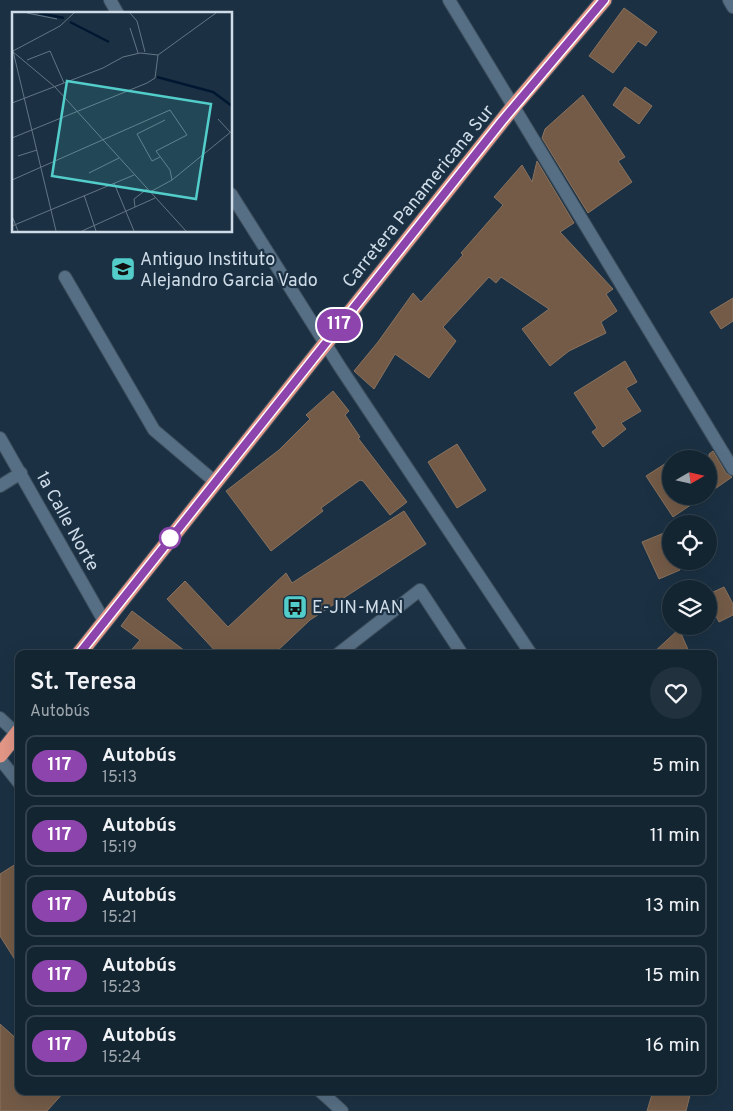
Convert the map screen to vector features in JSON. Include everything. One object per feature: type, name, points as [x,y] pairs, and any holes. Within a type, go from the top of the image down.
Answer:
[{"type":"highway","name":"Carretera Panamericana Sur","points":[[82,650],[214,481],[514,106],[604,0]]},
{"type":"highway","points":[[0,757],[15,736]]},
{"type":"street","points":[[110,0],[117,12]]},
{"type":"street","points":[[448,0],[733,469]]},
{"type":"street","points":[[729,0],[733,7]]},
{"type":"street","points":[[232,196],[325,343],[528,650]]},
{"type":"street","points":[[65,277],[154,430],[214,481]]},
{"type":"street","name":"1a Calle Norte","points":[[0,438],[104,621]]},
{"type":"street","points":[[0,486],[21,473]]},
{"type":"street","points":[[343,650],[420,590],[459,650]]},
{"type":"street","points":[[0,718],[15,730]]},
{"type":"street","points":[[0,757],[15,778]]},
{"type":"street","points":[[324,1095],[342,1111]]},
{"type":"building","points":[[624,8],[657,32],[646,46],[638,41],[613,73],[589,56]]},
{"type":"building","points":[[625,87],[652,106],[639,124],[613,105]]},
{"type":"building","points":[[583,95],[625,157],[618,161],[632,182],[588,213],[542,138],[545,129]]},
{"type":"building","points":[[537,161],[574,223],[560,232],[613,289],[606,294],[617,311],[601,322],[606,333],[569,351],[550,366],[522,329],[549,309],[501,277],[496,283],[489,277],[443,327],[456,341],[429,378],[395,354],[374,389],[354,371],[378,342],[413,293],[421,302],[463,255],[461,253],[503,205],[494,197],[522,165],[532,182]]},
{"type":"building","points":[[733,298],[733,321],[721,329],[710,312]]},
{"type":"building","points":[[625,361],[637,382],[626,388],[641,411],[621,423],[626,429],[603,447],[592,432],[597,428],[574,393]]},
{"type":"building","points":[[333,391],[349,411],[345,415],[360,437],[358,438],[407,502],[390,515],[363,481],[360,480],[321,508],[323,511],[271,551],[226,491],[279,450],[310,419],[306,415]]},
{"type":"building","points":[[457,444],[486,490],[457,508],[428,462]]},
{"type":"building","points":[[718,459],[726,473],[732,477],[718,487]]},
{"type":"building","points":[[662,466],[662,500],[646,476]]},
{"type":"building","points":[[665,505],[691,505],[676,515],[672,515]]},
{"type":"building","points":[[404,511],[426,544],[310,620],[278,650],[214,650],[167,599],[185,581],[228,627],[286,573],[292,583]]},
{"type":"building","points":[[662,534],[662,570],[680,570],[659,579],[642,542]]},
{"type":"building","points":[[724,587],[733,604],[733,615],[719,622],[717,618],[717,590]]},
{"type":"building","points":[[132,611],[184,650],[131,650],[140,640],[121,626]]},
{"type":"building","points":[[673,635],[682,635],[688,650],[656,650]]},
{"type":"building","points":[[15,865],[15,960],[0,936],[0,874]]},
{"type":"building","points":[[0,1024],[15,1037],[15,1095],[61,1095],[47,1111],[0,1111]]},
{"type":"building","points":[[652,1095],[690,1095],[686,1111],[647,1111]]},
{"type":"bus line","name":"117","points":[[82,650],[214,481],[502,121],[604,0]]},
{"type":"place","name":"Antiguo Instituto Alejandro Garcia Vado","points":[[123,269]]},
{"type":"place","name":"E-JIN-MAN","points":[[295,607]]}]
